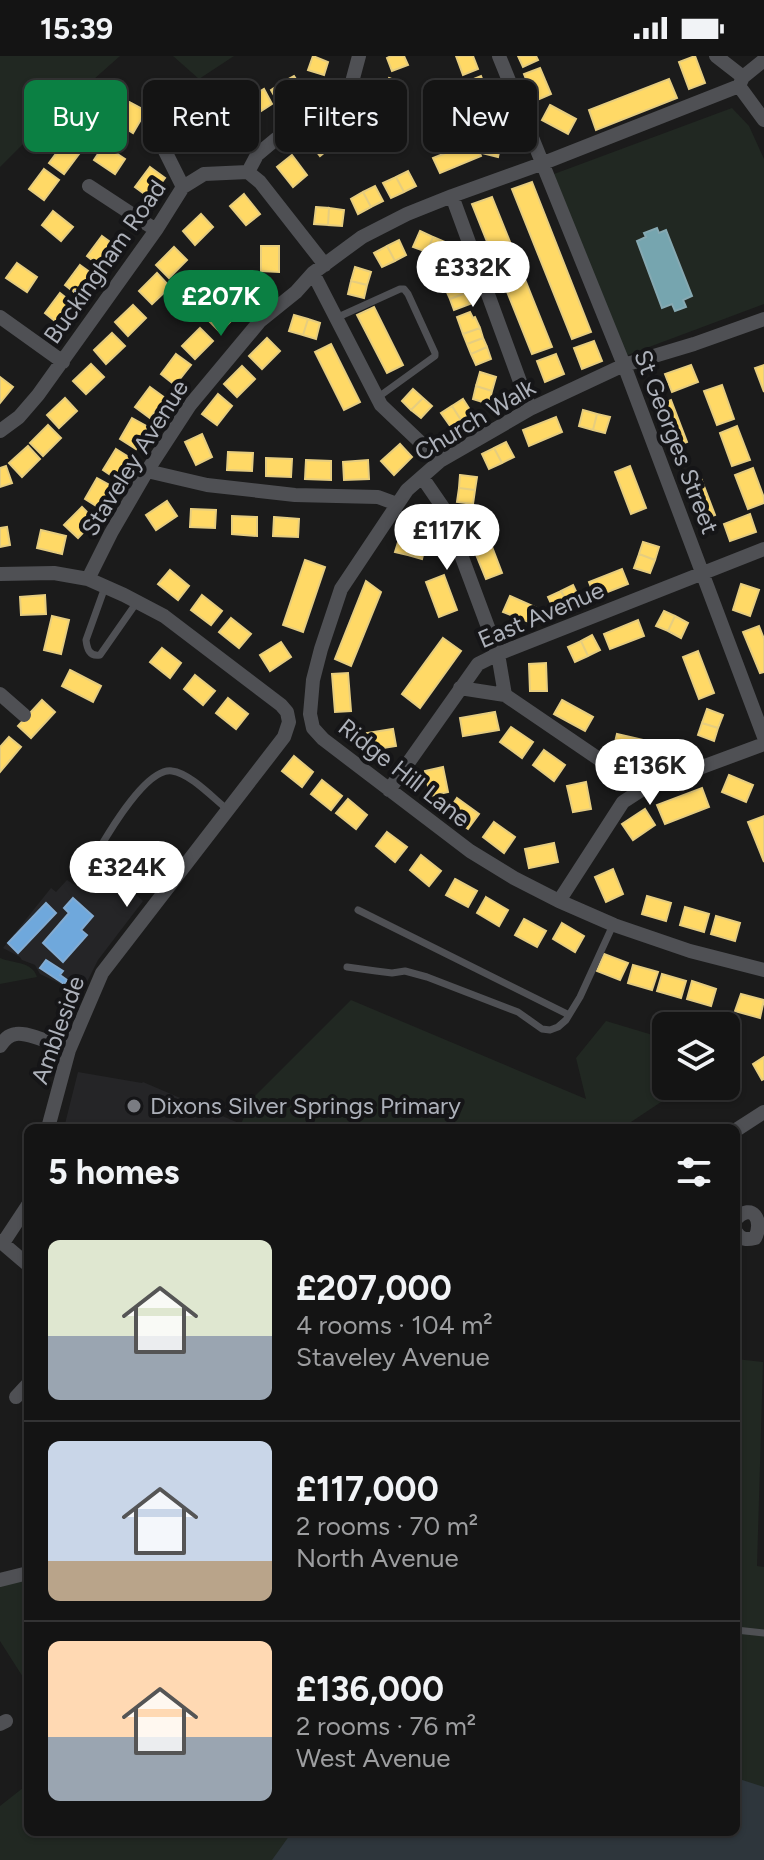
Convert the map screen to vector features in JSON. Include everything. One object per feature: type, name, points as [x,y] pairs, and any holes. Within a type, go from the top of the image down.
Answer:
[{"type":"street","points":[[359,56],[352,82],[343,95],[276,139],[257,155],[248,172],[260,182],[319,269],[336,318],[381,405],[440,461]]},
{"type":"street","name":"St Georges Street","points":[[499,56],[624,365],[764,737]]},
{"type":"street","points":[[716,56],[741,81],[764,120]]},
{"type":"street","name":"Staveley Avenue","points":[[88,579],[147,471],[190,405],[260,321],[319,269],[362,237],[407,214],[541,164],[741,81],[764,60]]},
{"type":"street","points":[[166,152],[183,187]]},
{"type":"street","name":"Buckingham Road","points":[[0,431],[19,417],[63,362],[183,187],[204,174],[248,172]]},
{"type":"street","points":[[89,186],[156,230]]},
{"type":"street","points":[[452,196],[530,409]]},
{"type":"street","points":[[0,317],[63,362]]},
{"type":"street","name":"Church Walk","points":[[311,722],[313,680],[341,589],[407,490],[440,461],[530,409],[624,365],[764,319]]},
{"type":"street","points":[[147,471],[207,485],[295,495],[378,497],[397,504]]},
{"type":"street","points":[[422,477],[444,509],[498,654],[505,695]]},
{"type":"street","name":"East Avenue","points":[[389,790],[478,664],[764,549]]},
{"type":"street","points":[[0,574],[54,573],[88,579],[137,602],[164,616],[281,705],[287,712],[289,722]]},
{"type":"street","points":[[460,688],[505,695],[643,789]]},
{"type":"street","points":[[0,694],[24,715]]},
{"type":"street","name":"Ridge Hill Lane","points":[[289,722],[311,722],[323,739],[389,790],[470,851],[514,878],[614,925],[690,951],[764,970]]},
{"type":"street","name":"Ambleside","points":[[49,1124],[69,1050],[102,973],[284,737],[289,722]]},
{"type":"street","points":[[559,901],[623,802],[643,789],[764,744]]},
{"type":"street","points":[[0,1046],[6,1037],[17,1034],[69,1050]]},
{"type":"street","points":[[740,1127],[764,1112]]},
{"type":"street","points":[[24,1210],[1,1242],[24,1262]]},
{"type":"street","points":[[740,1212],[757,1215],[762,1223],[755,1238],[740,1237]]},
{"type":"street","points":[[16,1397],[24,1388]]},
{"type":"street","points":[[0,1580],[24,1574]]},
{"type":"lane","points":[[336,318],[400,289],[408,294],[435,356],[377,398]]},
{"type":"lane","points":[[105,586],[86,640],[87,648],[95,656],[100,655],[137,602]]},
{"type":"lane","points":[[98,851],[106,835],[147,782],[166,771],[185,776],[228,810]]},
{"type":"lane","points":[[358,910],[569,1015]]},
{"type":"lane","points":[[347,967],[392,973],[405,971],[427,977],[518,1012],[542,1029],[550,1030],[558,1027],[569,1015],[580,997],[614,925]]},
{"type":"lane","points":[[740,1630],[764,1633]]},
{"type":"shaded area","points":[[0,56],[120,56],[93,80],[24,80],[24,143],[0,167]]},
{"type":"shaded area","points":[[173,56],[234,56],[199,79]]},
{"type":"shaded area","points":[[732,108],[749,126],[764,159],[764,304],[625,356],[554,174]]},
{"type":"shaded area","points":[[105,868],[143,901],[98,960],[81,994],[40,974],[35,965],[3,948],[51,888],[56,892],[67,880],[86,892]]},
{"type":"shaded area","points":[[0,958],[31,968],[37,977],[0,984]]},
{"type":"shaded area","points":[[351,1000],[586,1099],[576,1058],[606,1021],[652,1035],[652,1100],[664,1100],[628,1124],[241,1124],[253,1098]]},
{"type":"shaded area","name":"Dixons Silver Springs Primary","points":[[78,1072],[143,1082],[241,1124],[65,1124]]},
{"type":"shaded area","points":[[740,1359],[763,1362],[757,1566],[764,1567],[764,1860],[0,1860],[0,1806],[24,1787],[24,1836],[740,1836]]},
{"type":"shaded area","points":[[24,1574],[24,1679],[0,1641],[0,1580]]},
{"type":"shaded area","points":[[740,1779],[764,1787],[764,1860],[272,1860],[289,1836],[740,1836]]},
{"type":"building: Homes","points":[[313,56],[328,62],[324,75],[308,70]]},
{"type":"building: Homes","points":[[404,56],[408,65],[392,71],[387,58]]},
{"type":"building: Homes","points":[[456,56],[473,56],[478,69],[463,75]]},
{"type":"building: Homes","points":[[518,56],[536,56],[538,60],[523,67]]},
{"type":"building: Homes","points":[[695,56],[705,83],[689,89],[679,62]]},
{"type":"building: Homes","points":[[540,68],[551,94],[537,100],[537,80],[526,80],[524,74]]},
{"type":"building: Homes","points":[[669,79],[677,98],[596,130],[589,110]]},
{"type":"building: Homes","points":[[264,89],[272,104],[261,111],[259,108],[259,92]]},
{"type":"building: Homes","points":[[129,102],[143,109],[143,116],[133,133],[127,129]]},
{"type":"building: Homes","points":[[550,105],[576,119],[568,134],[542,120]]},
{"type":"building: Homes","points":[[57,152],[79,154],[64,174],[49,163]]},
{"type":"building: Homes","points":[[99,152],[114,152],[125,159],[115,174],[94,160]]},
{"type":"building: Homes","points":[[448,152],[479,152],[481,156],[440,173],[433,158]]},
{"type":"building: Homes","points":[[482,152],[499,152],[498,157]]},
{"type":"building: Homes","points":[[292,155],[307,175],[293,187],[277,167]]},
{"type":"building: Homes","points":[[150,167],[165,178],[150,198],[135,187]]},
{"type":"building: Homes","points":[[44,169],[59,180],[44,200],[29,189]]},
{"type":"building: Homes","points":[[408,171],[416,186],[404,192],[396,177]]},
{"type":"building: Homes","points":[[396,177],[404,192],[391,198],[383,183]]},
{"type":"building: Homes","points":[[532,182],[591,332],[572,339],[512,189]]},
{"type":"building: Homes","points":[[375,186],[383,201],[371,207],[363,192]]},
{"type":"building: Homes","points":[[363,192],[371,207],[358,214],[351,199]]},
{"type":"building: Homes","points":[[244,194],[260,214],[246,225],[230,206]]},
{"type":"building: Homes","points":[[492,197],[552,347],[532,354],[472,204]]},
{"type":"building: Homes","points":[[316,207],[329,208],[328,225],[314,224]]},
{"type":"building: Homes","points":[[329,208],[344,210],[342,226],[328,225]]},
{"type":"building: Homes","points":[[53,211],[73,227],[61,241],[42,225]]},
{"type":"building: Homes","points":[[201,214],[213,227],[195,245],[183,231]]},
{"type":"building: Homes","points":[[420,231],[433,237],[427,252],[413,247]]},
{"type":"building: Homes","points":[[102,236],[117,247],[101,267],[87,256]]},
{"type":"building: Homes","points":[[433,237],[445,242],[439,257],[427,252]]},
{"type":"building: Homes","points":[[399,240],[406,255],[395,261],[387,246]]},
{"type":"building: Homes","points":[[261,246],[279,246],[279,272],[261,271]]},
{"type":"building: Homes","points":[[387,246],[395,261],[382,267],[374,253]]},
{"type":"building: Homes","points":[[174,247],[187,260],[169,278],[156,265]]},
{"type":"building: Homes","points":[[453,262],[457,272],[441,278],[437,268]]},
{"type":"building: Homes","points":[[17,263],[37,277],[27,292],[6,278]]},
{"type":"building: Homes","points":[[80,265],[95,276],[79,296],[65,285]]},
{"type":"building: Homes","points":[[355,267],[371,272],[367,285],[351,281]]},
{"type":"building: Homes","points":[[457,272],[461,282],[445,288],[441,278]]},
{"type":"building: Homes","points":[[157,273],[170,287],[152,304],[139,291]]},
{"type":"building: Homes","points":[[252,273],[265,286],[247,304],[234,291]]},
{"type":"building: Homes","points":[[351,281],[367,285],[364,298],[348,294]]},
{"type":"building: Homes","points":[[461,282],[466,293],[450,299],[445,288]]},
{"type":"building: Homes","points":[[60,293],[75,305],[60,325],[45,313]]},
{"type":"building: Homes","points":[[466,293],[470,304],[454,310],[450,299]]},
{"type":"building: Homes","points":[[224,301],[238,314],[220,332],[207,319]]},
{"type":"building: Homes","points":[[133,305],[146,318],[128,336],[115,322]]},
{"type":"building: Homes","points":[[374,307],[403,365],[387,373],[357,315]]},
{"type":"building: Homes","points":[[470,312],[480,328],[463,334],[457,317]]},
{"type":"building: Homes","points":[[294,315],[308,319],[303,335],[289,331]]},
{"type":"building: Homes","points":[[308,319],[320,323],[316,339],[303,335]]},
{"type":"building: Homes","points":[[200,328],[213,341],[195,359],[182,346]]},
{"type":"building: Homes","points":[[480,328],[483,338],[467,344],[463,334]]},
{"type":"building: Homes","points":[[112,333],[125,346],[106,364],[94,350]]},
{"type":"building: Homes","points":[[267,338],[280,351],[262,369],[249,356]]},
{"type":"building: Homes","points":[[483,338],[487,347],[471,354],[467,344]]},
{"type":"building: Homes","points":[[594,341],[602,361],[582,369],[574,348]]},
{"type":"building: Homes","points":[[331,344],[360,402],[344,410],[315,352]]},
{"type":"building: Homes","points":[[487,347],[491,359],[476,365],[471,354]]},
{"type":"building: Homes","points":[[176,354],[191,365],[175,385],[161,374]]},
{"type":"building: Homes","points":[[556,354],[564,374],[545,382],[537,361]]},
{"type":"building: Homes","points":[[91,364],[104,377],[86,394],[73,381]]},
{"type":"building: Homes","points":[[691,365],[698,382],[672,392],[665,374]]},
{"type":"building: Homes","points":[[764,365],[764,392],[755,368]]},
{"type":"building: Homes","points":[[242,366],[255,379],[237,397],[224,384]]},
{"type":"building: Homes","points":[[480,372],[496,377],[492,391],[476,386]]},
{"type":"building: Homes","points":[[0,377],[13,387],[0,403]]},
{"type":"building: Homes","points":[[722,385],[734,419],[717,425],[704,391]]},
{"type":"building: Homes","points":[[476,386],[492,391],[489,404],[473,399]]},
{"type":"building: Homes","points":[[150,387],[165,398],[150,418],[135,407]]},
{"type":"building: Homes","points":[[413,389],[423,398],[411,410],[402,401]]},
{"type":"building: Homes","points":[[218,394],[232,406],[217,425],[202,414]]},
{"type":"building: Homes","points":[[65,398],[77,411],[59,428],[47,415]]},
{"type":"building: Homes","points":[[423,398],[432,406],[421,418],[411,410]]},
{"type":"building: Homes","points":[[463,399],[472,413],[461,420],[452,406]]},
{"type":"building: Homes","points":[[671,400],[687,442],[672,448],[656,406]]},
{"type":"building: Homes","points":[[452,406],[461,420],[451,427],[441,413]]},
{"type":"building: Homes","points":[[583,410],[597,414],[593,430],[579,426]]},
{"type":"building: Homes","points":[[597,414],[610,417],[605,433],[593,430]]},
{"type":"building: Homes","points":[[556,417],[562,432],[529,446],[523,430]]},
{"type":"building: Homes","points":[[132,418],[148,427],[136,449],[120,439]]},
{"type":"building: Homes","points":[[48,425],[61,438],[43,456],[30,443]]},
{"type":"building: Homes","points":[[737,426],[750,460],[732,466],[720,433]]},
{"type":"building: Homes","points":[[202,434],[212,457],[196,465],[185,442]]},
{"type":"building: Homes","points":[[506,442],[514,457],[502,463],[494,448]]},
{"type":"building: Homes","points":[[400,444],[412,457],[394,475],[381,461]]},
{"type":"building: Homes","points":[[28,446],[40,459],[22,477],[9,463]]},
{"type":"building: Homes","points":[[494,448],[502,463],[489,469],[482,454]]},
{"type":"building: Homes","points":[[116,449],[132,459],[118,480],[103,470]]},
{"type":"building: Homes","points":[[228,452],[253,453],[252,471],[227,470]]},
{"type":"building: Homes","points":[[266,458],[292,459],[291,477],[266,476]]},
{"type":"building: Homes","points":[[306,460],[331,461],[331,480],[305,479]]},
{"type":"building: Homes","points":[[368,460],[369,479],[344,480],[343,462]]},
{"type":"building: Homes","points":[[6,466],[12,483],[0,487],[0,468]]},
{"type":"building: Homes","points":[[630,466],[646,508],[631,514],[615,472]]},
{"type":"building: Homes","points":[[753,468],[764,503],[748,509],[735,475]]},
{"type":"building: Homes","points":[[699,473],[715,515],[700,521],[684,479]]},
{"type":"building: Homes","points":[[460,475],[477,477],[475,490],[459,488]]},
{"type":"building: Homes","points":[[97,478],[113,487],[101,509],[85,499]]},
{"type":"building: Homes","points":[[459,488],[475,490],[473,504],[457,502]]},
{"type":"building: Homes","points":[[167,501],[177,516],[156,530],[146,515]]},
{"type":"building: Homes","points":[[82,507],[95,520],[78,538],[64,525]]},
{"type":"building: Homes","points":[[191,509],[216,510],[215,528],[190,527]]},
{"type":"building: Homes","points":[[750,514],[756,532],[730,541],[724,524]]},
{"type":"building: Homes","points":[[232,516],[257,517],[257,536],[232,534]]},
{"type":"building: Homes","points":[[274,517],[299,519],[298,537],[273,536]]},
{"type":"building: Homes","points":[[481,518],[502,573],[486,579],[464,525]]},
{"type":"building: Homes","points":[[7,527],[10,545],[0,547],[0,528]]},
{"type":"building: Homes","points":[[41,530],[66,536],[62,554],[37,548]]},
{"type":"building: Homes","points":[[400,536],[412,539],[408,555],[395,552]]},
{"type":"building: Homes","points":[[412,539],[426,543],[422,559],[408,555]]},
{"type":"building: Homes","points":[[643,542],[659,547],[655,560],[639,554]]},
{"type":"building: Homes","points":[[639,554],[655,560],[650,573],[634,568]]},
{"type":"building: Homes","points":[[305,560],[325,567],[303,632],[283,625]]},
{"type":"building: Homes","points":[[622,569],[628,584],[595,597],[589,582]]},
{"type":"building: Homes","points":[[170,570],[189,586],[178,600],[158,584]]},
{"type":"building: Homes","points":[[444,575],[457,610],[439,617],[426,582]]},
{"type":"building: Homes","points":[[366,581],[381,592],[351,666],[335,659]]},
{"type":"building: Homes","points":[[741,584],[759,590],[750,616],[733,610]]},
{"type":"building: Homes","points":[[573,585],[580,600],[569,605],[561,591]]},
{"type":"building: Homes","points":[[561,591],[569,605],[555,612],[548,597]]},
{"type":"building: Homes","points":[[45,595],[46,614],[21,615],[20,597]]},
{"type":"building: Homes","points":[[202,595],[222,611],[211,625],[191,610]]},
{"type":"building: Homes","points":[[510,596],[535,607],[529,622],[503,612]]},
{"type":"building: Homes","points":[[664,611],[675,616],[668,631],[656,626]]},
{"type":"building: Homes","points":[[52,616],[69,620],[61,654],[44,650]]},
{"type":"building: Homes","points":[[675,616],[688,623],[681,638],[668,631]]},
{"type":"building: Homes","points":[[231,618],[251,634],[239,648],[219,632]]},
{"type":"building: Homes","points":[[638,620],[644,636],[610,649],[604,634]]},
{"type":"building: Homes","points":[[759,626],[764,639],[764,672],[760,673],[743,632]]},
{"type":"building: Homes","points":[[592,635],[600,650],[588,656],[581,641]]},
{"type":"building: Homes","points":[[443,638],[461,651],[420,708],[402,694]]},
{"type":"building: Homes","points":[[581,641],[588,656],[575,662],[568,647]]},
{"type":"building: Homes","points":[[281,642],[291,657],[270,671],[260,655]]},
{"type":"building: Homes","points":[[162,648],[181,663],[170,678],[150,662]]},
{"type":"building: Homes","points":[[698,651],[714,693],[699,699],[683,657]]},
{"type":"building: Homes","points":[[546,663],[547,691],[530,691],[529,664]]},
{"type":"building: Homes","points":[[70,670],[101,686],[93,702],[62,686]]},
{"type":"building: Homes","points":[[348,673],[351,711],[335,712],[332,674]]},
{"type":"building: Homes","points":[[195,675],[215,691],[203,705],[184,689]]},
{"type":"building: Homes","points":[[228,698],[248,714],[236,729],[216,713]]},
{"type":"building: Homes","points":[[42,700],[55,712],[31,738],[18,726]]},
{"type":"building: Homes","points":[[562,700],[593,717],[585,731],[554,714]]},
{"type":"building: Homes","points":[[707,709],[723,715],[718,728],[702,723]]},
{"type":"building: Homes","points":[[495,712],[499,730],[463,736],[460,718]]},
{"type":"building: Homes","points":[[702,723],[718,728],[714,741],[698,735]]},
{"type":"building: Homes","points":[[511,727],[533,742],[522,758],[500,742]]},
{"type":"building: Homes","points":[[393,729],[396,746],[370,750],[367,733]]},
{"type":"building: Homes","points":[[617,734],[652,742],[649,758],[613,750]]},
{"type":"building: Homes","points":[[9,737],[21,747],[0,772],[0,747]]},
{"type":"building: Homes","points":[[544,750],[565,765],[554,781],[533,765]]},
{"type":"building: Homes","points":[[294,756],[313,772],[302,787],[282,771]]},
{"type":"building: Homes","points":[[443,767],[448,792],[430,796],[425,771]]},
{"type":"building: Homes","points":[[729,775],[753,785],[746,802],[722,792]]},
{"type":"building: Homes","points":[[322,780],[342,796],[331,810],[311,794]]},
{"type":"building: Homes","points":[[586,782],[591,809],[573,812],[567,786]]},
{"type":"building: Homes","points":[[702,788],[709,807],[665,824],[657,805]]},
{"type":"building: Homes","points":[[457,798],[479,814],[468,829],[446,814]]},
{"type":"building: Homes","points":[[348,799],[367,815],[356,829],[336,813]]},
{"type":"building: Homes","points":[[645,809],[655,825],[633,840],[622,824]]},
{"type":"building: Homes","points":[[764,816],[764,862],[748,822]]},
{"type":"building: Homes","points":[[494,822],[515,837],[504,853],[483,837]]},
{"type":"building: Homes","points":[[387,832],[407,847],[395,862],[376,846]]},
{"type":"building: Homes","points":[[554,843],[558,862],[529,868],[525,849]]},
{"type":"building: Homes","points":[[421,855],[441,871],[429,886],[410,870]]},
{"type":"building: Homes","points":[[613,869],[623,894],[606,902],[595,877]]},
{"type":"building: Homes","points":[[455,879],[477,891],[468,907],[446,895]]},
{"type":"building: Homes","points":[[647,896],[671,903],[666,921],[642,914]]},
{"type":"building: Homes","points":[[486,897],[508,910],[499,926],[477,913]]},
{"type":"building: Homes","points":[[685,907],[709,914],[704,932],[680,925]]},
{"type":"building: Homes","points":[[716,916],[740,923],[735,941],[711,934]]},
{"type":"building: Homes","points":[[524,919],[546,931],[537,947],[515,935]]},
{"type":"building: Homes","points":[[562,923],[584,936],[575,952],[553,939]]},
{"type":"building: Homes","points":[[604,954],[628,963],[620,980],[597,971]]},
{"type":"building: Homes","points":[[633,965],[658,972],[652,990],[628,983]]},
{"type":"building: Homes","points":[[662,974],[686,981],[681,998],[657,991]]},
{"type":"building: Homes","points":[[692,981],[716,989],[711,1006],[687,999]]},
{"type":"building: Homes","points":[[741,994],[764,1000],[760,1018],[735,1011]]},
{"type":"building: Homes","points":[[764,1057],[764,1079],[762,1080],[753,1064]]},
{"type":"building: Schools","points":[[73,898],[93,916],[81,930],[87,935],[63,962],[43,943],[69,913],[64,908]]},
{"type":"building: Schools","points":[[46,903],[56,913],[18,953],[8,943]]},
{"type":"building: Schools","points":[[46,960],[63,971],[60,975],[67,980],[64,984],[40,968]]},
{"type":"building: Public","points":[[657,228],[659,233],[666,230],[692,296],[683,300],[686,307],[675,311],[672,304],[662,308],[637,241],[646,237],[644,233]]},
{"type":"place","name":"Dixons Silver Springs Primary","points":[[134,1106]]}]
